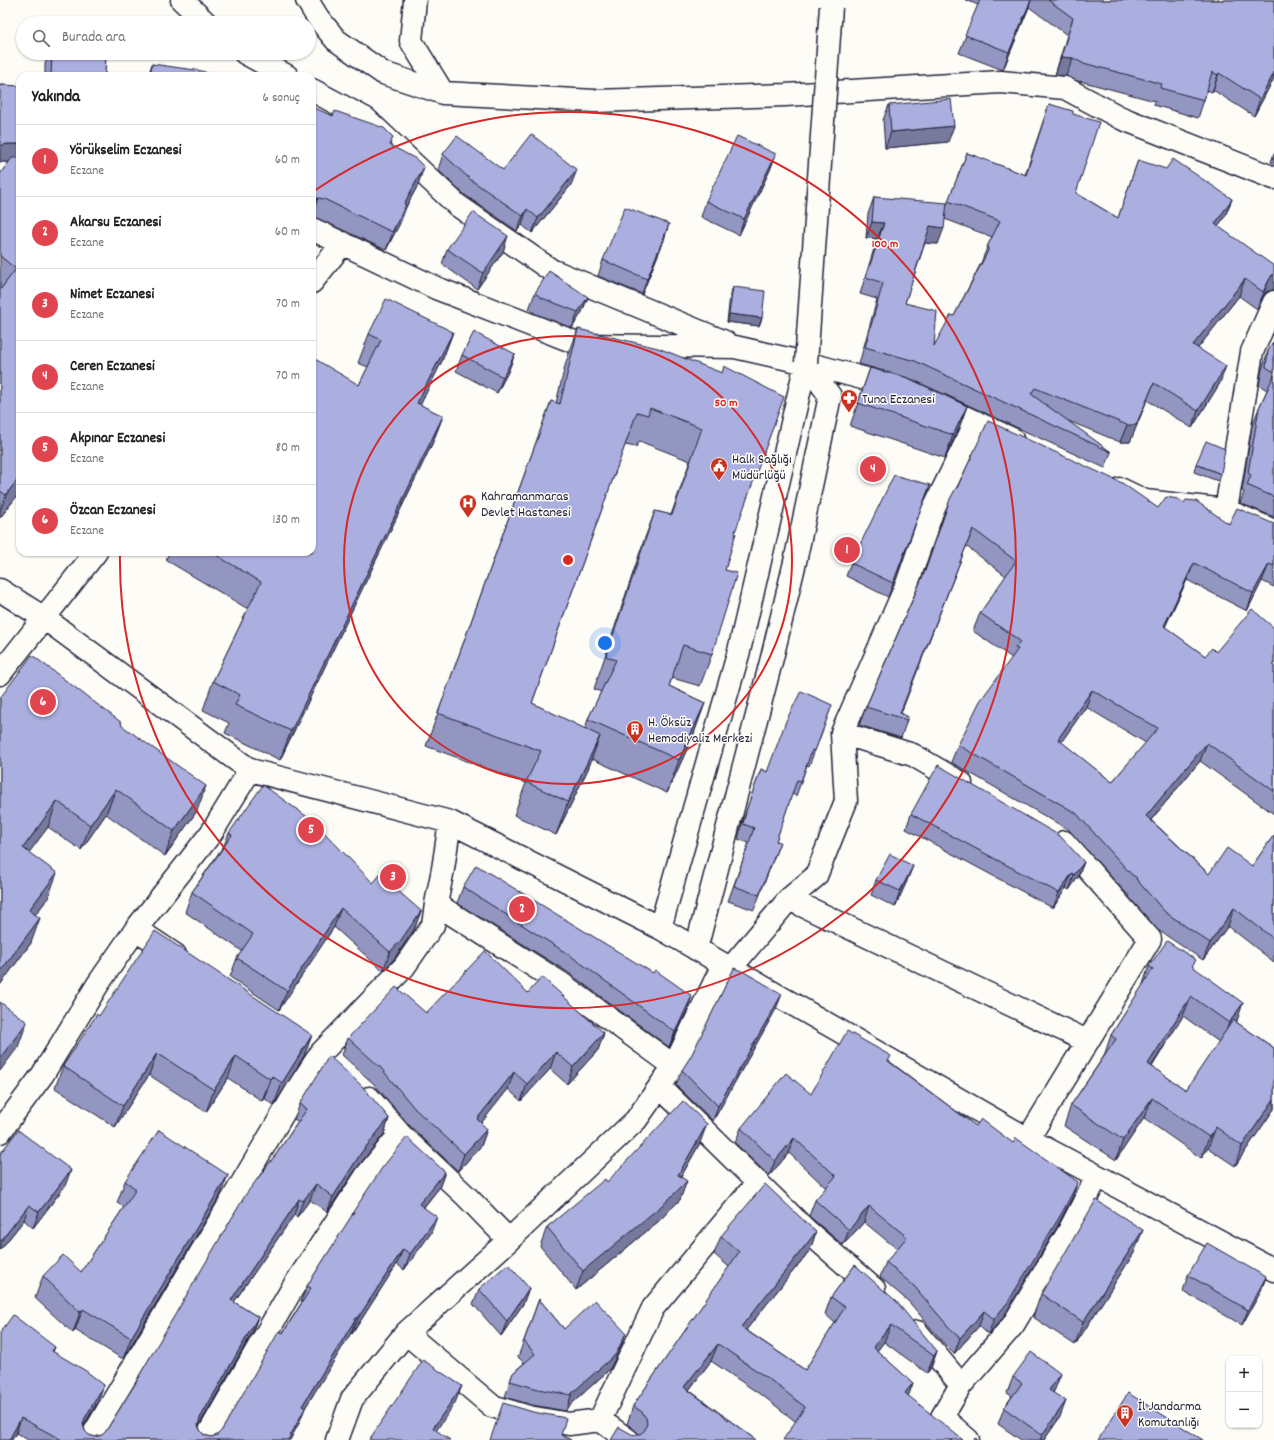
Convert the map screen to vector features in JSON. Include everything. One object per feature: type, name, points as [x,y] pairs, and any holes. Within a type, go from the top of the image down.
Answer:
[{"type":"street","points":[[182,0],[199,16]]},
{"type":"street","points":[[307,0],[318,18],[336,40],[383,73],[443,93],[595,101],[785,95],[1001,82],[1065,88],[1121,118],[1274,178]]},
{"type":"street","points":[[415,0],[411,41],[443,93]]},
{"type":"street","points":[[660,928],[739,651],[806,363],[830,2]]},
{"type":"street","points":[[257,60],[280,72]]},
{"type":"street","points":[[316,92],[366,119],[457,205],[551,270],[735,347],[806,363],[904,389],[1032,448]]},
{"type":"street","points":[[316,231],[436,288],[582,345],[735,347]]},
{"type":"street","points":[[316,277],[343,243]]},
{"type":"street","points":[[1226,510],[1252,352],[1274,302]]},
{"type":"street","points":[[696,949],[774,650],[795,562],[830,396],[806,363]]},
{"type":"street","points":[[337,1440],[352,1399],[406,1333],[509,1240],[636,1120],[674,1066],[726,967],[789,900],[816,876],[846,801],[842,733],[907,584],[932,512],[976,422]]},
{"type":"street","points":[[1102,481],[1145,501],[1226,510],[1274,531]]},
{"type":"street","points":[[0,674],[93,556]]},
{"type":"street","points":[[0,590],[44,618],[250,770],[450,822],[660,928],[1028,1139],[1274,1270]]},
{"type":"street","points":[[842,733],[913,755],[981,794]]},
{"type":"street","points":[[0,1132],[43,1074],[98,984],[136,929],[212,832],[250,770]]},
{"type":"street","points":[[90,1440],[300,1085],[314,1048],[404,967],[433,925],[444,869],[450,822]]},
{"type":"street","points":[[1028,1139],[1087,1041],[1157,944],[1063,841],[1050,834]]},
{"type":"street","points":[[789,900],[1087,1041]]},
{"type":"street","points":[[436,904],[559,982],[674,1066]]},
{"type":"street","points":[[136,929],[189,964]]},
{"type":"street","points":[[314,1048],[338,1068]]},
{"type":"street","points":[[354,1083],[365,1093],[400,1134],[466,1196],[509,1240]]},
{"type":"street","points":[[660,1087],[806,1230],[888,1300]]},
{"type":"street","points":[[205,1440],[292,1289],[366,1176],[400,1134]]},
{"type":"street","points":[[968,1440],[942,1417],[961,1385],[1013,1324],[1068,1233],[1097,1177]]},
{"type":"street","points":[[600,1420],[653,1308],[758,1182]]},
{"type":"street","points":[[904,1316],[961,1385]]},
{"type":"street","points":[[406,1333],[492,1406],[529,1417],[569,1424],[600,1420],[628,1440]]},
{"type":"building","points":[[980,0],[1031,0],[1009,52],[965,35]]},
{"type":"building","points":[[1048,0],[1274,0],[1274,73],[1260,99],[1219,73],[1218,75],[1212,72],[1204,100],[1160,88],[1162,84],[1087,64],[1086,65],[1073,58],[1061,57],[1073,18]]},
{"type":"building","points":[[52,60],[106,60],[105,72],[51,72]]},
{"type":"building","points":[[152,64],[205,72],[151,72]]},
{"type":"building","points":[[0,85],[16,86],[16,144],[0,146]]},
{"type":"building","points":[[951,99],[954,126],[891,132],[889,105]]},
{"type":"building","points":[[1049,104],[1073,111],[1073,114],[1099,122],[1076,193],[1118,218],[1138,160],[1166,169],[1173,159],[1232,199],[1215,224],[1274,266],[1274,275],[1272,275],[1263,292],[1245,279],[1193,345],[1226,366],[1198,411],[1154,383],[1136,425],[1127,425],[1035,388],[1031,394],[1111,452],[915,361],[865,347],[883,283],[866,277],[884,223],[872,222],[874,197],[947,203],[944,228],[930,226],[905,303],[937,311],[934,346],[951,315],[954,316],[988,251],[988,245],[1000,221],[948,201],[967,153],[1026,175]]},
{"type":"building","points":[[316,109],[333,116],[335,111],[384,128],[393,137],[390,145],[416,159],[424,167],[404,204],[406,205],[392,232],[324,199],[316,199]]},
{"type":"building","points":[[531,134],[577,170],[538,218],[527,209],[523,216],[471,180],[443,154],[457,136],[503,170]]},
{"type":"building","points":[[737,136],[776,154],[744,219],[706,201]]},
{"type":"building","points":[[12,158],[16,158],[16,269],[0,256],[0,174]]},
{"type":"building","points":[[625,207],[669,224],[647,279],[603,260]]},
{"type":"building","points":[[473,212],[508,236],[483,273],[447,249]]},
{"type":"building","points":[[16,269],[16,481],[6,495],[0,491],[0,290]]},
{"type":"building","points":[[549,271],[588,297],[578,312],[542,298],[535,293]]},
{"type":"building","points":[[733,287],[765,291],[762,318],[729,314]]},
{"type":"building","points":[[386,299],[453,332],[417,403],[443,416],[291,731],[235,705],[240,695],[213,681],[261,582],[218,556],[316,556],[316,360],[359,385],[381,340],[369,334]]},
{"type":"building","points":[[578,329],[658,348],[722,373],[724,366],[784,397],[735,532],[736,533],[725,570],[737,573],[712,654],[683,645],[669,686],[705,703],[679,760],[588,719],[616,660],[606,656],[655,511],[672,515],[702,428],[650,408],[648,415],[637,412],[532,703],[600,736],[568,802],[526,782],[541,751],[438,713],[551,401],[560,404]]},
{"type":"building","points":[[474,332],[515,354],[503,377],[462,355]]},
{"type":"building","points":[[1274,341],[1274,372],[1266,367],[1268,351]]},
{"type":"building","points":[[870,368],[908,378],[967,406],[953,435],[858,403]]},
{"type":"building","points":[[1274,375],[1274,497],[1247,485],[1251,475],[1248,473],[1259,408]]},
{"type":"building","points":[[988,421],[1122,483],[1158,508],[1166,497],[1178,499],[1184,503],[1186,500],[1196,501],[1229,524],[1237,508],[1274,524],[1274,566],[1269,564],[1253,593],[1194,563],[1164,626],[1205,656],[1212,648],[1216,652],[1252,609],[1274,628],[1274,791],[1207,743],[1146,816],[1209,874],[1227,848],[1252,866],[1274,835],[1274,939],[1234,908],[1210,943],[1165,912],[1136,879],[1137,878],[1131,874],[1076,813],[958,745],[980,701],[1018,649],[1015,648],[1020,641],[980,613],[1016,561],[973,529],[900,713],[908,717],[907,720],[866,707],[925,571],[950,499],[957,488]],"holes":[[[1092,690],[1158,728],[1112,782],[1058,739]]]},
{"type":"building","points":[[1206,441],[1225,449],[1221,474],[1196,464]]},
{"type":"building","points":[[894,475],[930,485],[893,583],[851,563]]},
{"type":"building","points":[[32,655],[122,723],[121,725],[206,786],[174,831],[116,789],[90,825],[57,801],[23,848],[57,873],[29,910],[40,918],[0,972],[0,698]]},
{"type":"building","points":[[801,691],[832,705],[815,751],[812,750],[801,781],[797,780],[776,841],[780,842],[759,895],[734,886],[754,828],[743,824],[761,769],[767,772],[786,721]]},
{"type":"building","points":[[938,765],[1060,836],[1084,862],[1074,875],[1072,873],[1059,893],[911,814]]},
{"type":"building","points":[[263,785],[313,821],[373,883],[380,875],[421,911],[401,940],[390,952],[341,908],[287,991],[237,958],[253,934],[192,892],[232,835],[229,833]]},
{"type":"building","points":[[890,854],[913,866],[900,891],[876,880]]},
{"type":"building","points":[[476,865],[653,973],[655,970],[692,996],[675,1032],[571,956],[463,887]]},
{"type":"building","points":[[155,931],[312,1035],[282,1083],[272,1076],[270,1079],[236,1056],[214,1090],[157,1053],[123,1106],[63,1066],[97,1014],[99,1016]]},
{"type":"building","points":[[1167,941],[1196,960],[1192,966],[1243,1003],[1229,1023],[1191,996],[1148,1064],[1186,1090],[1233,1020],[1274,1048],[1274,1099],[1242,1146],[1216,1127],[1209,1137],[1152,1098],[1123,1140],[1071,1105],[1116,1039],[1111,1035],[1153,969],[1149,966]]},
{"type":"building","points":[[485,951],[528,993],[542,977],[604,1033],[573,1067],[556,1052],[527,1084],[514,1072],[477,1119],[487,1129],[464,1154],[415,1109],[381,1068],[348,1038],[396,987],[426,1013]]},
{"type":"building","points":[[734,968],[744,972],[782,994],[718,1106],[682,1070],[691,1056]]},
{"type":"building","points":[[0,1002],[27,1022],[0,1058]]},
{"type":"building","points":[[847,1031],[891,1056],[888,1061],[976,1126],[981,1119],[1013,1143],[1016,1138],[1078,1182],[1063,1211],[1008,1302],[994,1319],[984,1311],[960,1338],[953,1332],[914,1286],[886,1262],[907,1237],[869,1206],[849,1230],[815,1200],[836,1176],[794,1138],[775,1161],[741,1128],[786,1073],[811,1094]]},
{"type":"building","points":[[329,1056],[362,1086],[389,1118],[361,1153],[333,1197],[316,1184],[303,1201],[299,1199],[231,1300],[258,1317],[200,1418],[198,1425],[204,1435],[211,1437],[217,1435],[222,1430],[279,1331],[283,1333],[311,1288],[307,1286],[353,1212],[382,1168],[407,1137],[445,1172],[419,1204],[437,1217],[410,1254],[403,1249],[358,1318],[356,1318],[302,1406],[305,1408],[288,1440],[62,1440],[21,1418],[9,1440],[0,1440],[0,1333],[13,1315],[55,1347],[52,1351],[86,1371],[104,1385],[83,1424],[85,1431],[89,1435],[95,1437],[102,1435],[106,1431],[140,1376],[246,1194],[277,1153],[307,1109],[300,1104]]},
{"type":"building","points":[[683,1101],[707,1124],[678,1175],[687,1181],[667,1201],[583,1271],[547,1227],[605,1179],[607,1182]]},
{"type":"building","points":[[18,1130],[71,1170],[39,1212],[29,1205],[0,1242],[0,1154]]},
{"type":"building","points":[[159,1130],[228,1175],[131,1338],[83,1309],[80,1312],[43,1276],[63,1255],[81,1272],[136,1189],[125,1181]]},
{"type":"building","points":[[765,1184],[816,1232],[741,1327],[805,1370],[845,1307],[831,1297],[855,1265],[896,1301],[937,1351],[934,1356],[891,1325],[873,1347],[913,1383],[905,1393],[963,1440],[783,1440],[805,1407],[773,1382],[718,1344],[684,1387],[756,1440],[611,1440],[619,1427],[633,1435],[640,1434],[645,1430],[647,1423],[646,1418],[642,1412],[633,1406],[739,1252],[721,1236]]},
{"type":"building","points":[[1096,1200],[1143,1230],[1083,1322],[1041,1294]]},
{"type":"building","points":[[1207,1243],[1266,1277],[1248,1310],[1188,1275]]},
{"type":"building","points":[[508,1264],[529,1288],[507,1321],[479,1289]]},
{"type":"building","points":[[539,1299],[564,1329],[595,1300],[626,1333],[616,1354],[572,1393],[572,1395],[538,1389],[510,1381],[513,1373],[535,1354],[524,1341]]},
{"type":"building","points":[[1031,1352],[1061,1374],[1049,1390],[1066,1401],[1042,1435],[1004,1408],[1022,1383],[1013,1377]]},
{"type":"building","points":[[423,1360],[462,1386],[433,1428],[450,1440],[369,1440]]},
{"type":"building","points":[[1128,1393],[1203,1440],[1098,1440]]},
{"type":"building","points":[[503,1403],[533,1412],[566,1418],[561,1435],[571,1440],[490,1440]]},
{"type":"place","name":"Tuna Eczanesi","points":[[849,413]]},
{"type":"place","name":"Ceren Eczanesi","points":[[873,469]]},
{"type":"place","name":"Halk Sağlığı Müdürlüğü","points":[[719,481]]},
{"type":"place","name":"Kahramanmaras Devlet Hastanesi","points":[[468,518]]},
{"type":"place","name":"Yörükselim Eczanesi","points":[[847,550]]},
{"type":"place","name":"Özcan Eczanesi","points":[[43,702]]},
{"type":"place","name":"H. Öksüz Hemodiyaliz Merkezi","points":[[635,744]]},
{"type":"place","name":"Akpınar Eczanesi","points":[[311,830]]},
{"type":"place","name":"Nimet Eczanesi","points":[[393,877]]},
{"type":"place","name":"Akarsu Eczanesi","points":[[522,909]]},
{"type":"place","name":"İl Jandarma Komutanlığı","points":[[1125,1428]]}]
